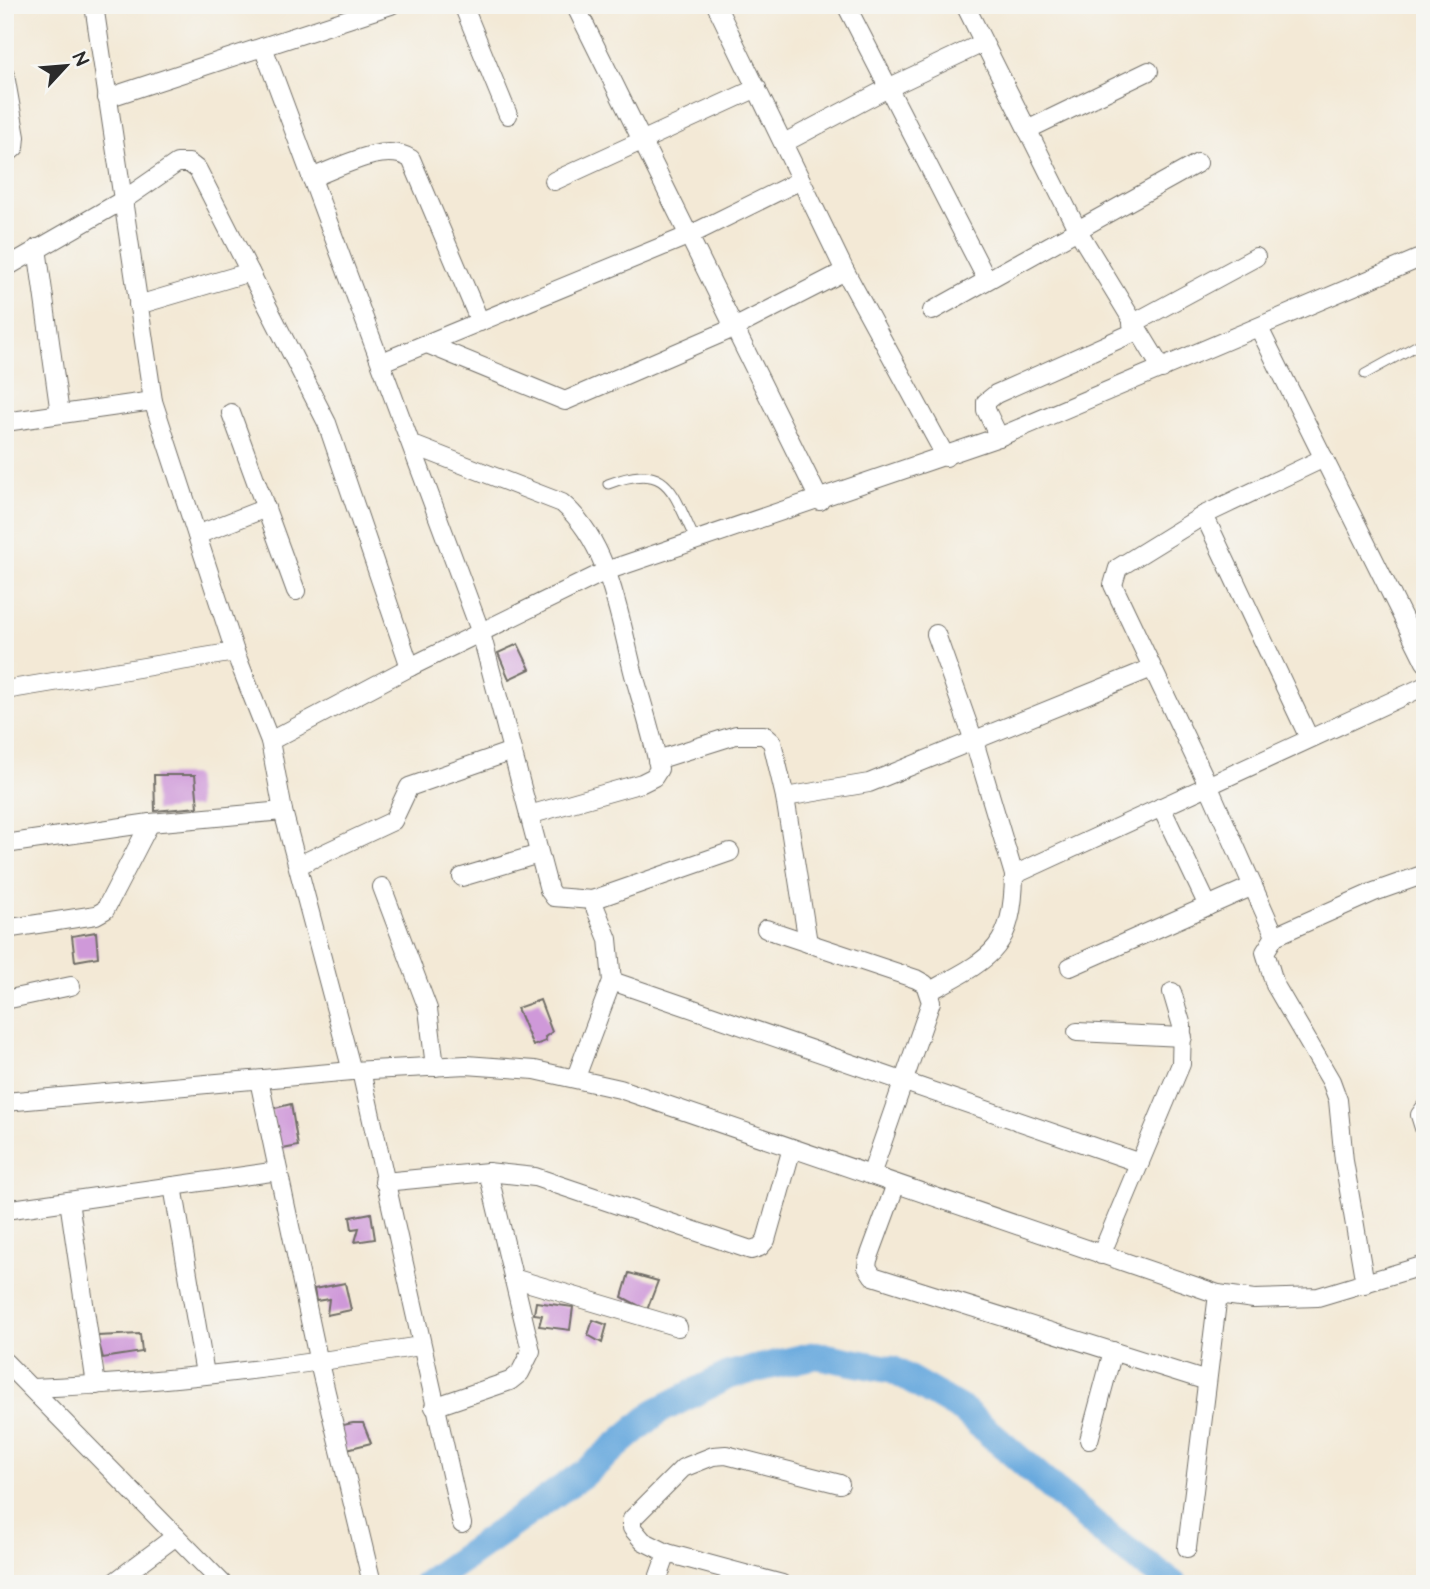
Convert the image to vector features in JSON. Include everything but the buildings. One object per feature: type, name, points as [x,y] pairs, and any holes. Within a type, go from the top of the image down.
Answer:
[{"type":"street","points":[[94,5],[153,401],[235,652],[270,741],[283,811],[356,1071],[384,1182],[462,1524]]},
{"type":"street","points":[[107,98],[391,5]]},
{"type":"street","points":[[463,5],[508,116]]},
{"type":"street","points":[[575,5],[820,500]]},
{"type":"street","points":[[716,5],[845,271],[946,457]]},
{"type":"street","points":[[846,5],[986,278]]},
{"type":"street","points":[[965,5],[1078,231],[1162,369]]},
{"type":"street","points":[[784,143],[888,88],[983,43]]},
{"type":"street","points":[[263,47],[481,633],[549,890],[554,897],[592,900],[730,852]]},
{"type":"street","points":[[1027,130],[1149,71]]},
{"type":"street","points":[[5,75],[16,137],[15,147],[5,156]]},
{"type":"street","points":[[554,181],[757,88]]},
{"type":"street","points":[[311,178],[386,152],[400,151],[411,159],[480,322]]},
{"type":"street","points":[[5,268],[125,200],[177,163],[189,163],[198,170],[327,423],[410,667]]},
{"type":"street","points":[[932,311],[986,278],[1078,231],[1198,163]]},
{"type":"street","points":[[382,362],[690,235],[801,180]]},
{"type":"street","points":[[37,248],[60,414]]},
{"type":"street","points":[[270,741],[410,667],[606,571],[999,438],[1425,256]]},
{"type":"street","points":[[999,438],[986,410],[986,402],[996,394],[1135,327],[1256,257]]},
{"type":"street","points":[[427,344],[565,401],[736,327],[845,271]]},
{"type":"street","points":[[138,305],[250,272]]},
{"type":"street","points":[[1259,328],[1425,662]]},
{"type":"street","points":[[5,422],[153,401]]},
{"type":"street","points":[[231,413],[296,591]]},
{"type":"street","points":[[413,445],[562,503],[580,522],[606,571],[659,769],[654,777],[642,783],[529,815]]},
{"type":"street","points":[[1275,936],[1209,785],[1113,585],[1118,568],[1204,515],[1324,458]]},
{"type":"street","points":[[197,536],[266,508]]},
{"type":"street","points":[[1204,515],[1309,738]]},
{"type":"street","points":[[930,991],[987,959],[1001,942],[1010,925],[1014,875],[974,741],[936,634]]},
{"type":"street","points":[[5,690],[235,652]]},
{"type":"street","points":[[785,797],[869,783],[1152,668]]},
{"type":"street","points":[[1014,875],[1425,686]]},
{"type":"street","points":[[657,760],[736,735],[764,735],[772,742],[778,757],[808,943]]},
{"type":"street","points":[[299,865],[393,821],[410,788],[512,751]]},
{"type":"street","points":[[1161,807],[1208,906]]},
{"type":"street","points":[[5,844],[150,822],[283,811]]},
{"type":"street","points":[[5,929],[96,915],[105,910],[150,822]]},
{"type":"street","points":[[462,877],[539,854]]},
{"type":"street","points":[[1365,1284],[1344,1161],[1338,1100],[1331,1081],[1275,985],[1266,966],[1265,952],[1275,936],[1374,892],[1425,874]]},
{"type":"street","points":[[1070,967],[1253,886]]},
{"type":"street","points":[[382,887],[428,1009],[435,1067]]},
{"type":"street","points":[[576,1077],[612,981],[608,939],[592,900]]},
{"type":"street","points":[[766,929],[916,979],[930,991],[931,1002],[871,1175]]},
{"type":"street","points":[[612,981],[902,1084],[1140,1163]]},
{"type":"street","points":[[5,1000],[71,986]]},
{"type":"street","points":[[1101,1255],[1181,1064],[1183,1037],[1172,992]]},
{"type":"street","points":[[1077,1032],[1183,1037]]},
{"type":"street","points":[[5,1102],[356,1071],[435,1067],[535,1070],[576,1077],[620,1089],[1218,1294],[1254,1299],[1318,1297],[1425,1265]]},
{"type":"street","points":[[259,1080],[319,1363],[371,1579]]},
{"type":"street","points":[[1425,1108],[1420,1115],[1425,1131]]},
{"type":"street","points":[[384,1182],[488,1172],[535,1177],[751,1250],[760,1247],[766,1240],[792,1148]]},
{"type":"street","points":[[5,1210],[278,1171]]},
{"type":"street","points":[[434,1407],[510,1381],[527,1363],[531,1351],[488,1172]]},
{"type":"street","points":[[897,1184],[868,1260],[867,1267],[873,1276],[1207,1381]]},
{"type":"street","points":[[173,1186],[205,1374]]},
{"type":"street","points":[[69,1201],[96,1385]]},
{"type":"street","points":[[513,1279],[678,1327]]},
{"type":"street","points":[[1187,1548],[1218,1294]]},
{"type":"street","points":[[32,1388],[96,1385],[319,1363],[420,1346]]},
{"type":"street","points":[[1089,1440],[1113,1351]]},
{"type":"street","points":[[5,1362],[223,1584]]},
{"type":"street","points":[[782,1584],[667,1553],[643,1541],[632,1528],[632,1519],[683,1468],[697,1460],[726,1455],[840,1484]]},
{"type":"street","points":[[112,1584],[176,1536]]},
{"type":"street","points":[[656,1584],[667,1553]]},
{"type":"lane","points":[[1365,374],[1425,341]]},
{"type":"lane","points":[[608,484],[632,475],[649,474],[664,482],[696,541]]},
{"type":"waterway","points":[[427,1584],[587,1471],[656,1412],[729,1375],[816,1355],[893,1370],[964,1411],[1110,1538],[1173,1584]]}]
